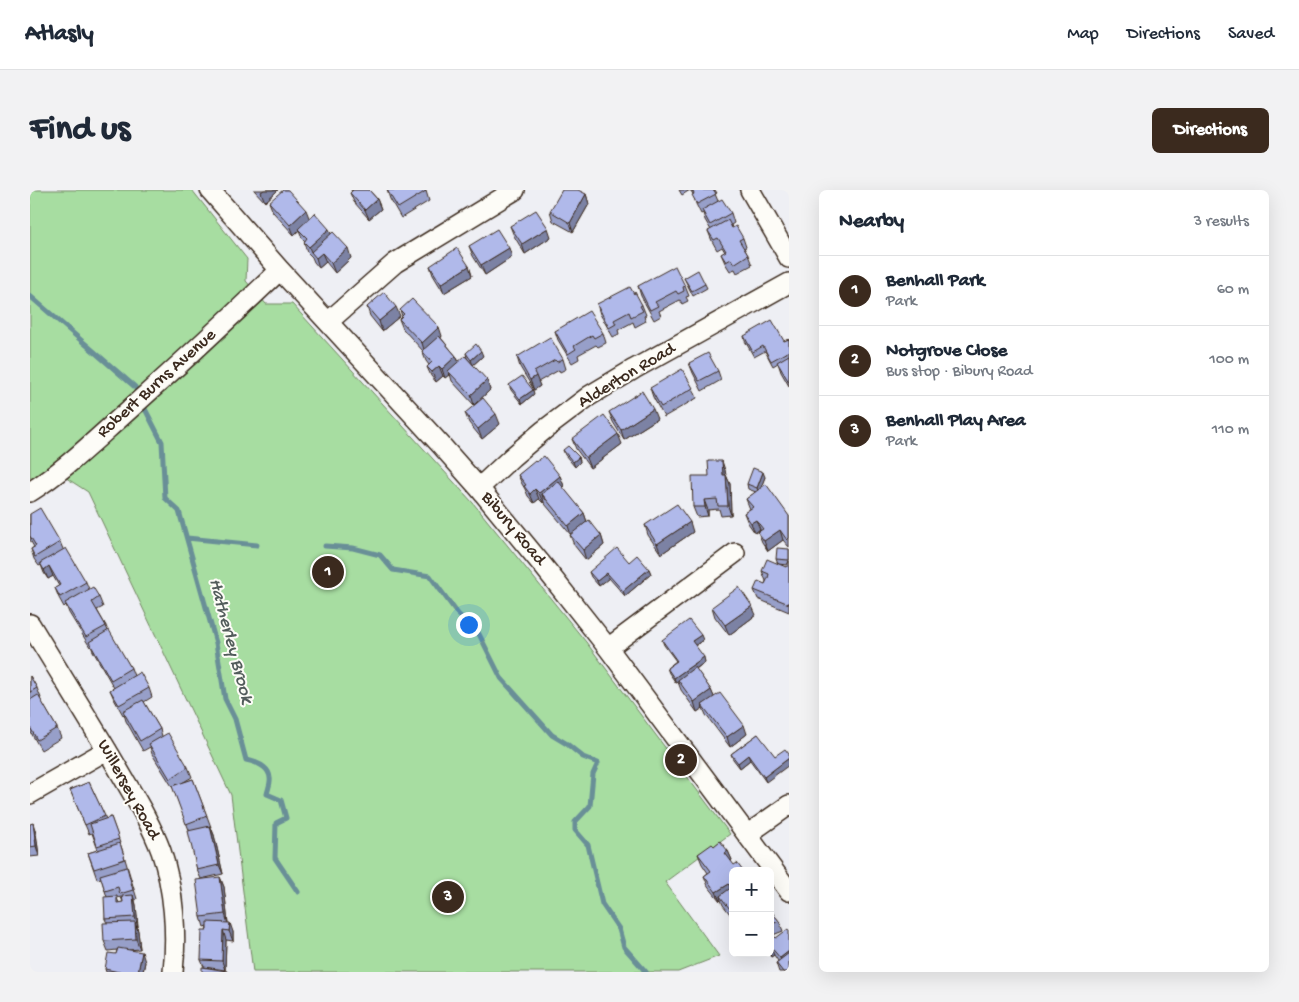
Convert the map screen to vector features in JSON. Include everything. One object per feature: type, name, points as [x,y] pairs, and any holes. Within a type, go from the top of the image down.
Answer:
[{"type":"street","name":"Bibury Road","points":[[210,190],[280,270],[403,402],[479,488],[608,648],[789,890]]},
{"type":"street","points":[[328,322],[395,263],[515,190]]},
{"type":"street","points":[[750,190],[789,258]]},
{"type":"street","name":"Robert Burns Avenue","points":[[30,492],[67,464],[152,390],[280,270]]},
{"type":"street","name":"Alderton Road","points":[[479,488],[531,441],[589,396],[789,283]]},
{"type":"street","points":[[608,648],[735,553]]},
{"type":"street","name":"Willersey Road","points":[[30,624],[148,820],[162,853],[171,890],[175,931],[173,972]]},
{"type":"street","points":[[30,794],[107,750]]},
{"type":"street","points":[[748,834],[789,805]]},
{"type":"green space","points":[[30,190],[192,190],[247,259],[246,281],[266,304],[292,304],[473,503],[586,642],[730,834],[665,882],[719,956],[678,972],[253,972],[231,795],[88,492],[57,472],[38,487],[30,477]]},
{"type":"building","points":[[283,190],[288,190],[306,210],[290,225],[269,202]]},
{"type":"building","points":[[353,190],[369,190],[377,199],[365,210],[350,193]]},
{"type":"building","points":[[387,190],[425,190],[426,191],[398,208]]},
{"type":"building","points":[[562,190],[578,190],[586,194],[570,223],[550,211]]},
{"type":"building","points":[[692,190],[714,190],[716,194],[697,204],[692,195],[694,194]]},
{"type":"building","points":[[722,199],[731,213],[710,225],[702,210]]},
{"type":"building","points":[[536,210],[548,228],[522,244],[510,226]]},
{"type":"building","points":[[315,213],[329,229],[309,247],[304,242],[307,238],[298,229]]},
{"type":"building","points":[[728,220],[732,228],[736,226],[743,238],[739,240],[748,255],[734,264],[731,259],[726,262],[721,254],[726,251],[718,238],[714,240],[708,231]]},
{"type":"building","points":[[497,229],[509,248],[481,265],[469,246]]},
{"type":"building","points":[[333,232],[348,248],[331,263],[322,253],[316,258],[311,252]]},
{"type":"building","points":[[457,248],[469,266],[441,284],[430,266]]},
{"type":"building","points":[[675,266],[685,286],[683,287],[684,291],[678,294],[676,291],[655,302],[658,306],[650,310],[638,286]]},
{"type":"building","points":[[698,270],[705,284],[692,291],[684,278]]},
{"type":"building","points":[[630,287],[634,294],[635,292],[643,311],[631,317],[629,312],[614,320],[616,324],[609,328],[597,304]]},
{"type":"building","points":[[384,292],[396,307],[379,321],[367,307]]},
{"type":"building","points":[[412,299],[439,327],[422,343],[399,319],[404,314],[400,310]]},
{"type":"building","points":[[589,311],[603,333],[594,338],[592,335],[574,346],[576,349],[568,354],[555,331]]},
{"type":"building","points":[[772,320],[784,341],[789,339],[789,351],[771,361],[763,346],[753,352],[744,336]]},
{"type":"building","points":[[439,336],[456,356],[442,369],[439,366],[432,372],[427,367],[432,362],[422,351]]},
{"type":"building","points":[[550,337],[563,359],[557,362],[555,360],[534,372],[536,376],[530,380],[517,357]]},
{"type":"building","points":[[476,344],[481,351],[471,360],[466,353]]},
{"type":"building","points":[[708,353],[718,371],[699,381],[689,363]]},
{"type":"building","points":[[789,355],[789,382],[777,362]]},
{"type":"building","points":[[465,356],[487,380],[471,395],[448,371]]},
{"type":"building","points":[[682,369],[693,388],[661,407],[650,388]]},
{"type":"building","points":[[522,376],[533,390],[520,399],[509,385]]},
{"type":"building","points":[[642,391],[653,409],[621,430],[609,412]]},
{"type":"building","points":[[483,398],[496,414],[478,429],[465,413]]},
{"type":"building","points":[[604,415],[618,434],[586,458],[572,439]]},
{"type":"building","points":[[568,446],[579,457],[573,462],[563,450]]},
{"type":"building","points":[[544,456],[560,476],[539,493],[535,489],[530,494],[518,475]]},
{"type":"building","points":[[708,461],[722,461],[723,475],[726,475],[728,506],[718,506],[717,499],[704,500],[705,507],[693,507],[692,476],[709,476]]},
{"type":"building","points":[[753,468],[763,472],[757,488],[747,484]]},
{"type":"building","points":[[558,481],[584,513],[568,526],[542,494]]},
{"type":"building","points":[[766,484],[789,516],[789,538],[787,540],[780,530],[764,541],[758,532],[763,529],[756,520],[751,523],[744,513],[753,507],[746,499]]},
{"type":"building","points":[[677,504],[690,522],[657,544],[645,525]]},
{"type":"building","points":[[40,508],[60,542],[35,557],[31,549],[36,546],[30,536],[30,514]]},
{"type":"building","points":[[589,520],[601,535],[583,550],[570,535]]},
{"type":"building","points":[[66,548],[86,582],[60,597],[55,588],[60,585],[49,566],[44,570],[40,563]]},
{"type":"building","points":[[617,548],[629,562],[637,555],[649,569],[623,591],[607,573],[597,581],[589,572]]},
{"type":"building","points":[[777,548],[789,549],[789,560],[776,559]]},
{"type":"building","points":[[767,559],[786,567],[789,561],[789,604],[754,590],[758,581],[765,584],[768,578],[769,574],[762,571]]},
{"type":"building","points":[[93,587],[99,597],[92,602],[106,626],[86,637],[65,603]]},
{"type":"building","points":[[739,587],[752,606],[725,625],[712,607]]},
{"type":"building","points":[[689,620],[701,635],[692,641],[704,657],[674,678],[667,668],[677,661],[662,640]]},
{"type":"building","points":[[109,630],[131,668],[111,680],[89,642]]},
{"type":"building","points":[[695,667],[711,690],[694,702],[678,680]]},
{"type":"building","points":[[140,672],[149,688],[119,705],[110,690]]},
{"type":"building","points":[[30,676],[37,688],[30,692]]},
{"type":"building","points":[[720,693],[744,725],[727,737],[702,705]]},
{"type":"building","points":[[38,695],[57,728],[37,740],[30,727],[30,700]]},
{"type":"building","points":[[143,700],[160,729],[140,741],[123,711]]},
{"type":"building","points":[[168,733],[188,767],[170,779],[149,744]]},
{"type":"building","points":[[758,734],[775,756],[785,749],[789,754],[789,758],[764,777],[748,755],[738,763],[731,754]]},
{"type":"building","points":[[193,779],[207,816],[186,824],[172,786]]},
{"type":"building","points":[[89,782],[105,816],[85,825],[70,790]]},
{"type":"building","points":[[111,817],[119,839],[97,846],[90,824]]},
{"type":"building","points":[[33,823],[36,846],[30,847],[30,824]]},
{"type":"building","points":[[210,826],[219,865],[197,870],[188,831]]},
{"type":"building","points":[[720,841],[728,851],[725,853],[734,865],[737,863],[740,867],[729,867],[729,884],[716,892],[704,876],[711,871],[698,854],[712,844],[714,846]]},
{"type":"building","points":[[120,843],[125,859],[94,869],[88,853]]},
{"type":"building","points":[[127,867],[133,890],[120,894],[118,887],[105,891],[100,875]]},
{"type":"building","points":[[220,877],[225,914],[201,917],[196,880]]},
{"type":"building","points":[[729,889],[729,908],[720,896]]},
{"type":"building","points":[[133,895],[135,917],[105,919],[104,897],[117,896],[117,903],[123,902],[122,896]]},
{"type":"building","points":[[774,915],[779,921],[774,923]]},
{"type":"building","points":[[135,922],[136,939],[104,941],[103,923]]},
{"type":"building","points":[[207,922],[230,923],[229,931],[223,930],[222,961],[201,960],[202,930],[207,930]]},
{"type":"building","points":[[788,929],[789,951],[780,958],[774,951],[774,936],[776,938]]},
{"type":"building","points":[[118,948],[142,952],[138,972],[119,972],[105,969],[108,953],[116,954]]},
{"type":"building","points":[[789,953],[789,972],[783,972],[776,963]]},
{"type":"building","points":[[202,967],[227,971],[227,972],[202,972]]},
{"type":"waterway","name":"Hatherley Brook","points":[[30,296],[135,387],[139,395]]},
{"type":"waterway","name":"Hatherley Brook","points":[[142,403],[162,442],[165,498],[179,511],[216,643],[225,699],[235,719],[246,760],[258,763],[267,770],[270,780],[267,794],[281,800],[286,818],[276,823],[275,858],[298,892]]},
{"type":"waterway","name":"Hatherley Brook","points":[[187,538],[257,545]]},
{"type":"waterway","name":"Hatherley Brook","points":[[325,546],[353,548],[380,555],[393,570],[430,576],[458,614],[479,634],[501,678],[552,735],[583,757],[598,763],[593,774],[590,806],[575,822],[575,830],[588,845],[602,904],[619,929],[624,947],[646,972]]},
{"type":"place","name":"Benhall Park","points":[[328,572]]},
{"type":"place","name":"Notgrove Close","points":[[681,760]]},
{"type":"place","name":"Benhall Play Area","points":[[448,897]]}]
